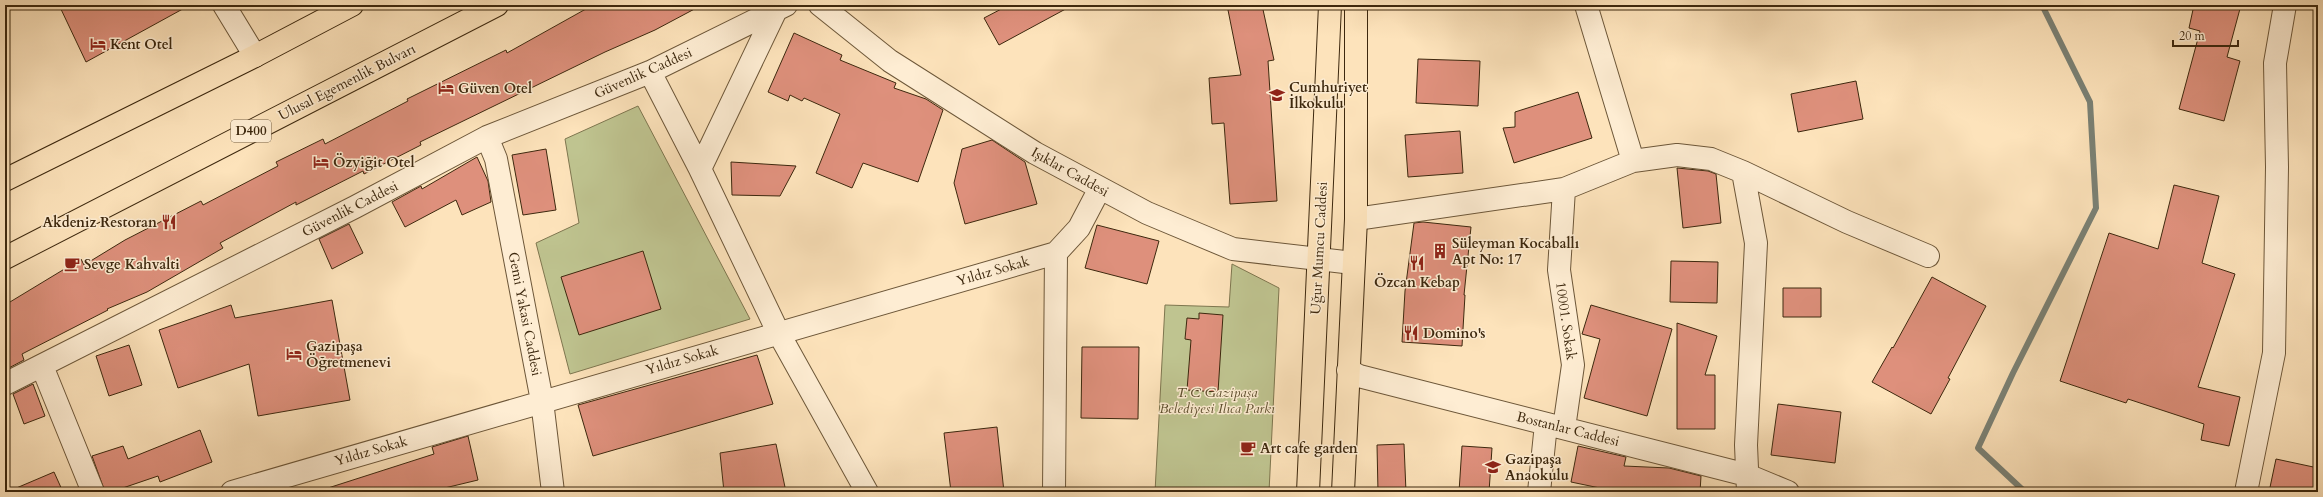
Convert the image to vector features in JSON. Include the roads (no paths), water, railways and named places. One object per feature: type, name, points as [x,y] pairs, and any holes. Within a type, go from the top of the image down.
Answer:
[{"type":"main road","points":[[5,180],[255,56],[352,5]]},
{"type":"main road","name":"Ulusal Egemenlik Bulvarı","points":[[5,258],[497,5]]},
{"type":"main road","name":"Uğur Mumcu Caddesi","points":[[1308,492],[1330,5]]},
{"type":"main road","points":[[1343,492],[1356,219],[1356,5]]},
{"type":"street","points":[[224,5],[255,56]]},
{"type":"street","name":"Işıklar Caddesi","points":[[820,5],[890,61],[1035,153],[1147,214],[1233,249],[1353,263]]},
{"type":"street","points":[[1586,5],[1633,161]]},
{"type":"street","points":[[2246,492],[2274,353],[2277,168],[2275,63],[2285,5]]},
{"type":"street","points":[[700,169],[781,8]]},
{"type":"street","name":"Güvenlik Caddesi","points":[[5,384],[355,207],[487,138],[650,72],[781,8]]},
{"type":"street","points":[[650,72],[700,169],[778,332],[867,492]]},
{"type":"street","name":"Gemi Yakasi Caddesi","points":[[487,138],[496,159],[542,401],[554,492]]},
{"type":"street","points":[[1356,219],[1564,190],[1633,161],[1677,155],[1711,159],[1743,172],[1847,222],[1928,256]]},
{"type":"street","points":[[1743,172],[1756,243],[1746,445],[1748,484]]},
{"type":"street","points":[[1054,492],[1056,253],[1079,228],[1100,188]]},
{"type":"street","name":"10001. Sokak","points":[[1539,492],[1555,426],[1573,365],[1559,270],[1564,190]]},
{"type":"street","name":"Yıldız Sokak","points":[[232,492],[778,332],[1056,253]]},
{"type":"street","points":[[42,366],[93,492]]},
{"type":"street","name":"Bostanlar Caddesi","points":[[1348,370],[1359,376],[1555,426],[1748,484],[1788,492]]},
{"type":"waterway","points":[[2025,492],[1978,448],[2013,373],[2096,208],[2090,102],[2042,5]]},
{"type":"place","name":"Kent Otel","points":[[98,44]]},
{"type":"place","name":"Güven Otel","points":[[446,88]]},
{"type":"place","name":"Cumhuriyet İlkokulu","points":[[1277,95]]},
{"type":"place","name":"Özyiğit Otel","points":[[321,162]]},
{"type":"place","name":"Akdeniz Restoran","points":[[169,222]]},
{"type":"place","name":"Süleyman Kocaballı Apt No: 17","points":[[1440,251]]},
{"type":"place","name":"Özcan Kebap","points":[[1417,263]]},
{"type":"place","name":"Sevge Kahvalti","points":[[72,264]]},
{"type":"place","name":"Domino's","points":[[1411,333]]},
{"type":"place","name":"Gazipaşa Öğretmenevi","points":[[294,354]]},
{"type":"place","name":"Art cafe garden","points":[[1248,448]]},
{"type":"place","name":"Gazipaşa Anaokulu","points":[[1493,467]]},
{"type":"park label","name":"T. C Gazipaşa Belediyesi Ilıca Parkı","points":[[1217,400]]}]
